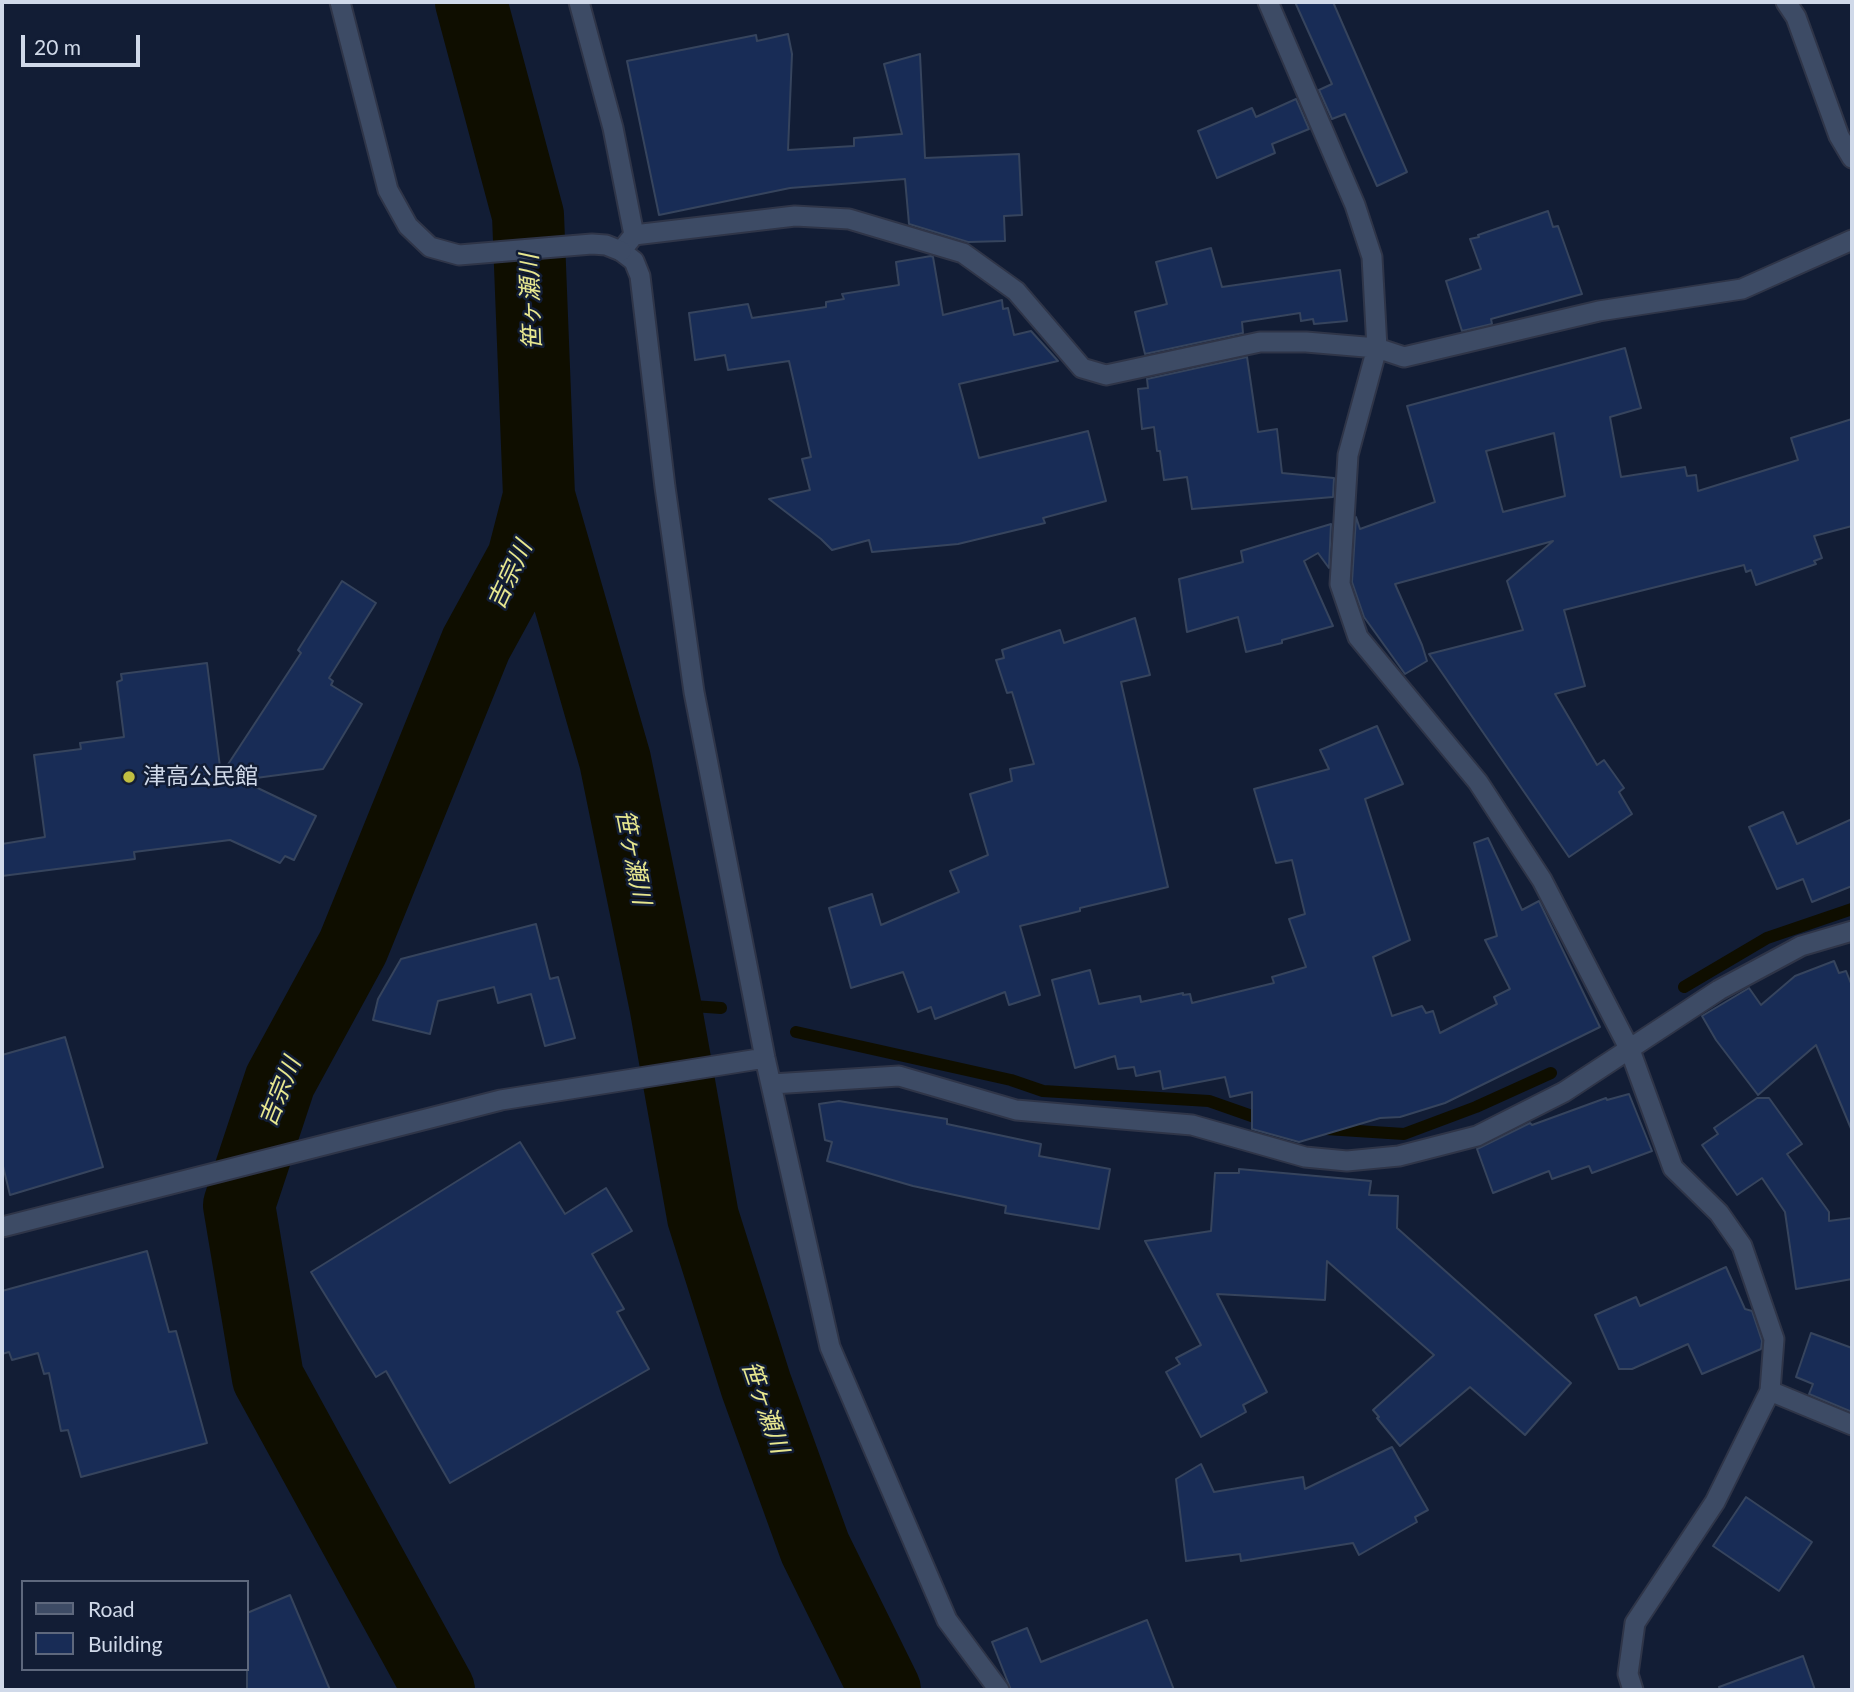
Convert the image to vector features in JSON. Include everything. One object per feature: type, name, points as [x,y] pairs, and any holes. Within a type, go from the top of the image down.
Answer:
[{"type":"street","points":[[340,2],[388,191],[408,226],[430,247],[459,255],[592,244],[613,248],[634,261],[640,276],[665,487],[694,692],[765,1058],[830,1347],[947,1620],[999,1690]]},
{"type":"street","points":[[579,2],[613,128],[634,235]]},
{"type":"street","points":[[1268,2],[1355,205],[1372,257],[1377,348],[1348,456],[1340,584],[1358,637],[1478,782],[1542,880],[1630,1050],[1673,1168],[1719,1213],[1742,1246],[1774,1339],[1770,1391],[1715,1502],[1635,1623],[1628,1674],[1633,1690]]},
{"type":"street","points":[[1786,2],[1796,18],[1839,136],[1852,158]]},
{"type":"street","points":[[613,248],[634,235],[795,216],[849,219],[963,253],[1016,291],[1082,368],[1106,375],[1260,342],[1306,341],[1377,348],[1404,357],[1599,311],[1742,289],[1852,240]]},
{"type":"street","points":[[772,1084],[899,1076],[1016,1110],[1192,1125],[1305,1157],[1347,1161],[1399,1156],[1477,1136],[1564,1092],[1719,989],[1801,946],[1852,931]]},
{"type":"street","points":[[2,1227],[501,1100],[765,1058]]},
{"type":"street","points":[[1770,1391],[1852,1425]]},
{"type":"building","points":[[1295,2],[1333,2],[1407,172],[1377,186],[1345,114],[1332,119],[1319,90],[1332,84]]},
{"type":"building","points":[[788,34],[792,54],[788,150],[854,146],[854,138],[902,134],[884,64],[920,54],[925,158],[1019,154],[1022,215],[1004,216],[1005,241],[968,242],[909,224],[905,179],[790,188],[659,215],[627,61],[756,35],[757,41]]},
{"type":"building","points":[[1296,99],[1309,129],[1272,144],[1275,153],[1217,178],[1198,131],[1252,108],[1256,117]]},
{"type":"building","points":[[1548,211],[1553,227],[1558,226],[1582,294],[1491,319],[1492,324],[1462,331],[1446,281],[1481,269],[1470,239]]},
{"type":"building","points":[[1211,248],[1222,287],[1340,270],[1347,321],[1314,324],[1313,319],[1301,321],[1300,313],[1242,322],[1243,333],[1145,354],[1135,312],[1167,304],[1156,262]]},
{"type":"building","points":[[931,256],[943,315],[1002,300],[1003,309],[1008,308],[1014,335],[1031,331],[1058,361],[959,384],[979,458],[1088,431],[1106,501],[1043,518],[1045,523],[958,544],[872,552],[869,540],[832,550],[769,499],[810,490],[802,459],[811,457],[789,361],[728,370],[725,355],[695,360],[689,313],[748,304],[752,318],[826,307],[826,302],[844,299],[842,294],[899,285],[896,262]]},
{"type":"building","points":[[1625,348],[1641,408],[1610,417],[1621,477],[1685,467],[1687,476],[1696,475],[1698,491],[1798,460],[1791,438],[1852,419],[1852,526],[1814,536],[1822,558],[1814,561],[1816,564],[1756,585],[1751,570],[1746,572],[1744,565],[1564,610],[1585,686],[1555,694],[1597,765],[1604,760],[1624,788],[1619,792],[1632,814],[1569,857],[1429,654],[1523,630],[1507,581],[1553,541],[1395,584],[1427,661],[1405,674],[1364,617],[1352,582],[1356,517],[1360,529],[1435,502],[1407,406]],"holes":[[[1554,433],[1565,496],[1503,512],[1486,451]]]},
{"type":"building","points":[[1247,357],[1258,432],[1277,429],[1282,473],[1334,478],[1333,497],[1192,509],[1187,477],[1164,480],[1154,427],[1142,429],[1138,389],[1148,388],[1147,379]]},
{"type":"building","points":[[1331,524],[1329,568],[1318,553],[1304,561],[1333,626],[1246,652],[1238,617],[1187,632],[1179,579],[1243,562],[1241,551]]},
{"type":"building","points":[[342,581],[376,603],[329,678],[333,681],[331,685],[362,704],[323,769],[241,780],[316,816],[294,860],[285,856],[280,863],[230,840],[134,852],[135,859],[2,876],[2,844],[45,837],[34,755],[81,749],[80,743],[124,737],[117,682],[122,680],[121,674],[207,663],[221,775],[301,653],[298,650]]},
{"type":"building","points":[[1135,618],[1150,675],[1121,682],[1168,887],[1080,908],[1080,911],[1020,926],[1040,995],[1009,1005],[1005,992],[935,1019],[931,1007],[918,1012],[903,972],[851,988],[829,908],[872,894],[881,925],[959,892],[950,871],[988,855],[970,794],[1012,781],[1010,769],[1034,764],[1012,692],[1007,693],[996,660],[1004,658],[1002,650],[1060,630],[1064,643]]},
{"type":"building","points":[[1377,726],[1403,784],[1365,799],[1410,940],[1373,957],[1392,1016],[1422,1006],[1426,1013],[1433,1011],[1440,1033],[1497,1004],[1494,997],[1510,989],[1485,940],[1497,936],[1474,843],[1488,838],[1522,910],[1539,901],[1600,1027],[1445,1103],[1400,1117],[1380,1118],[1299,1142],[1252,1129],[1252,1092],[1230,1097],[1225,1077],[1163,1089],[1160,1071],[1136,1076],[1134,1067],[1118,1069],[1115,1056],[1075,1068],[1052,980],[1090,970],[1099,1004],[1140,996],[1141,1002],[1183,993],[1190,994],[1192,1003],[1274,983],[1272,977],[1306,967],[1289,919],[1305,914],[1292,860],[1276,863],[1254,789],[1329,769],[1320,750]]},
{"type":"building","points":[[1783,812],[1797,844],[1852,819],[1852,886],[1812,902],[1803,879],[1777,889],[1749,827]]},
{"type":"building","points":[[536,924],[550,979],[558,977],[575,1038],[545,1046],[531,994],[498,1003],[494,987],[438,1001],[430,1034],[373,1020],[378,999],[401,959]]},
{"type":"building","points":[[1834,961],[1839,973],[1846,971],[1852,986],[1852,1131],[1816,1045],[1758,1095],[1716,1040],[1702,1016],[1749,988],[1761,1005],[1795,976]]},
{"type":"building","points":[[65,1037],[103,1167],[10,1195],[2,1162],[2,1055]]},
{"type":"building","points":[[1629,1094],[1652,1151],[1592,1173],[1589,1166],[1552,1179],[1549,1171],[1493,1193],[1477,1149],[1530,1123],[1532,1125],[1606,1098],[1607,1100]]},
{"type":"building","points":[[1757,1098],[1769,1098],[1802,1144],[1787,1154],[1829,1212],[1829,1221],[1852,1218],[1852,1279],[1796,1289],[1785,1212],[1762,1178],[1737,1195],[1702,1145],[1718,1134],[1714,1128]]},
{"type":"building","points":[[839,1101],[947,1119],[947,1124],[1041,1144],[1039,1156],[1110,1169],[1099,1229],[1005,1213],[1006,1206],[913,1186],[827,1161],[832,1142],[825,1140],[819,1104]]},
{"type":"building","points":[[520,1142],[565,1214],[606,1188],[632,1231],[592,1254],[624,1309],[617,1312],[649,1369],[450,1483],[386,1371],[376,1377],[311,1272]]},
{"type":"building","points":[[1239,1169],[1371,1181],[1369,1195],[1398,1196],[1397,1228],[1571,1383],[1525,1435],[1470,1387],[1400,1446],[1373,1410],[1434,1355],[1327,1261],[1325,1300],[1217,1294],[1267,1392],[1243,1405],[1246,1412],[1201,1437],[1166,1372],[1180,1364],[1176,1358],[1201,1345],[1145,1241],[1211,1231],[1215,1173],[1239,1173]]},
{"type":"building","points":[[147,1251],[169,1332],[176,1331],[207,1443],[81,1477],[68,1430],[61,1431],[49,1373],[44,1374],[38,1353],[12,1360],[9,1352],[2,1354],[2,1291]]},
{"type":"building","points":[[1726,1267],[1745,1309],[1752,1311],[1762,1341],[1761,1349],[1702,1374],[1688,1344],[1632,1369],[1619,1369],[1595,1315],[1636,1297],[1640,1306]]},
{"type":"building","points":[[1811,1333],[1852,1348],[1852,1412],[1809,1394],[1813,1384],[1796,1377]]},
{"type":"building","points":[[1392,1447],[1428,1510],[1415,1517],[1417,1522],[1359,1555],[1353,1543],[1241,1561],[1240,1554],[1186,1561],[1176,1479],[1201,1464],[1214,1492],[1303,1477],[1305,1489]]},
{"type":"building","points":[[1746,1497],[1812,1542],[1779,1591],[1713,1546]]},
{"type":"building","points":[[290,1595],[330,1690],[247,1690],[248,1613]]},
{"type":"building","points":[[1147,1620],[1174,1690],[1011,1690],[992,1642],[1027,1628],[1041,1662]]},
{"type":"building","points":[[1803,1656],[1815,1690],[1720,1690],[1719,1687]]},
{"type":"waterway","name":"笹ヶ瀬川","points":[[471,2],[528,215],[539,496],[615,760],[665,1004],[703,1217],[756,1385],[815,1548],[885,1690]]},
{"type":"waterway","name":"吉宗川","points":[[439,1690],[268,1378],[239,1205],[280,1081],[353,947],[476,644],[523,558],[539,496]]},
{"type":"waterway","points":[[1684,987],[1767,938],[1852,909]]},
{"type":"waterway","points":[[665,1004],[721,1008]]},
{"type":"waterway","points":[[796,1032],[1011,1080],[1043,1091],[1209,1101],[1266,1121]]},
{"type":"waterway","points":[[1326,1129],[1404,1134],[1476,1107],[1551,1073]]},
{"type":"place","name":"津高公民館","points":[[129,777]]}]
